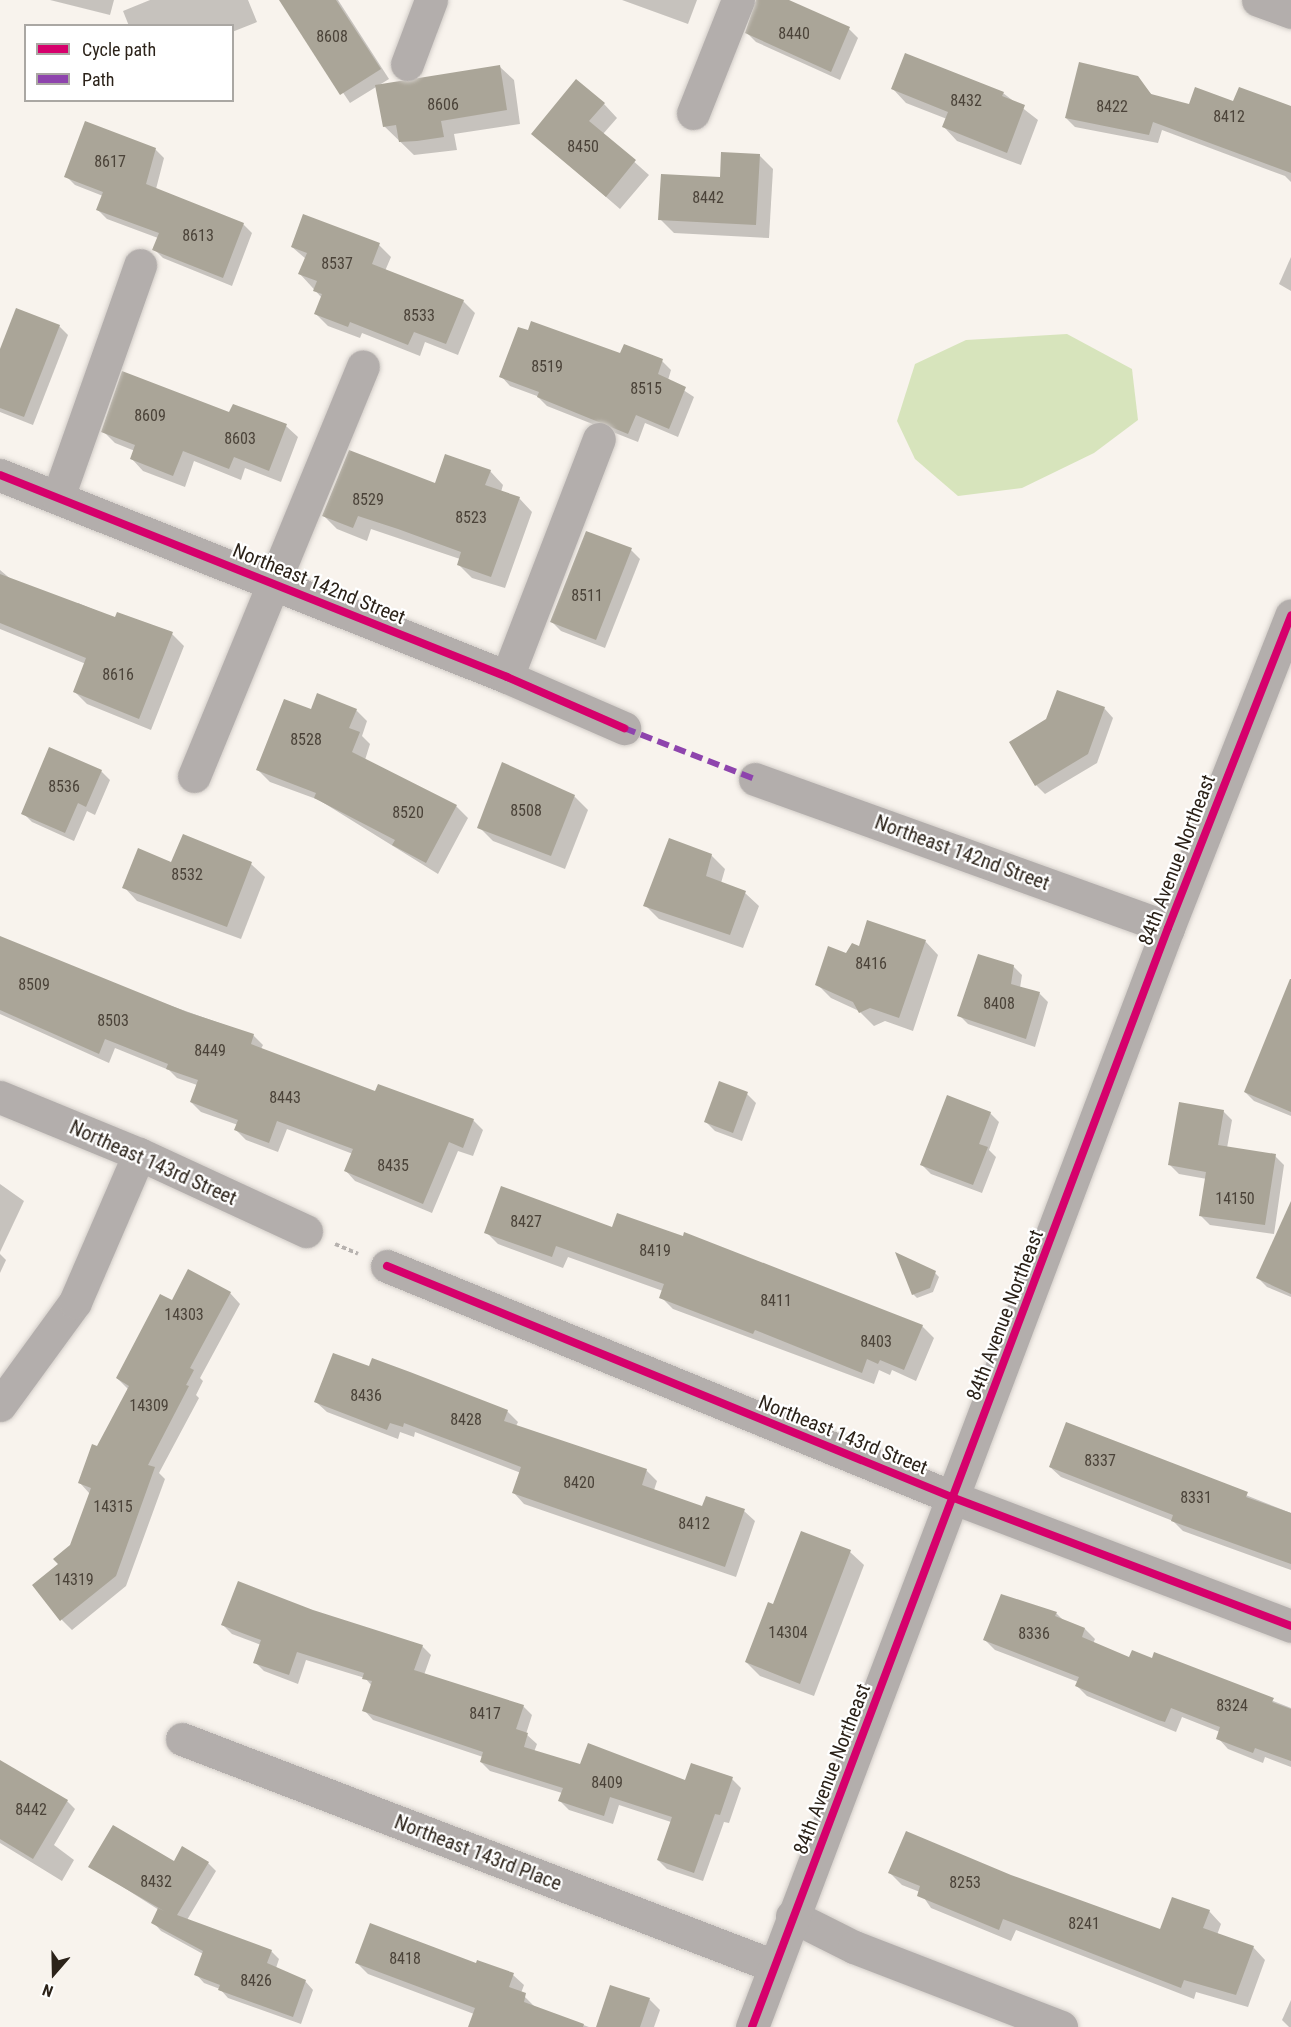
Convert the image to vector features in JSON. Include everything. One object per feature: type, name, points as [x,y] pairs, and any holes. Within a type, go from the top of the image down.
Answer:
[{"type":"street","points":[[407,64],[431,0]]},
{"type":"street","points":[[693,113],[738,0]]},
{"type":"street","points":[[1258,0],[1291,12]]},
{"type":"street","points":[[58,496],[140,265]]},
{"type":"street","points":[[194,777],[363,366]]},
{"type":"street","points":[[507,676],[599,439]]},
{"type":"street","name":"Northeast 142nd Street","points":[[0,475],[58,496],[273,585],[507,676],[624,728]]},
{"type":"street","name":"84th Avenue Northeast","points":[[752,2027],[792,1916],[954,1498],[1168,928],[1291,615]]},
{"type":"street","name":"Northeast 142nd Street","points":[[755,779],[1168,928]]},
{"type":"street","name":"Northeast 143rd Street","points":[[0,1097],[139,1154],[306,1231]]},
{"type":"street","points":[[0,1405],[75,1302],[139,1154]]},
{"type":"street","name":"Northeast 143rd Street","points":[[387,1266],[954,1498],[1291,1626]]},
{"type":"street","name":"Northeast 143rd Place","points":[[182,1739],[774,1966]]},
{"type":"street","points":[[792,1916],[854,1947],[1060,2027]]},
{"type":"path","points":[[306,1231],[387,1266]]},
{"type":"shaded area","points":[[1067,334],[1132,369],[1138,420],[1094,453],[1022,488],[958,496],[915,459],[897,421],[915,364],[966,340]]},
{"type":"building","points":[[279,0],[336,0],[381,69],[340,95]]},
{"type":"building","points":[[756,0],[789,0],[850,27],[831,72],[745,33]]},
{"type":"building","points":[[905,53],[1004,92],[1002,96],[1025,105],[1007,153],[942,127],[948,112],[891,89]]},
{"type":"building","points":[[1079,62],[1138,76],[1151,94],[1189,104],[1195,87],[1233,101],[1239,87],[1291,106],[1291,173],[1153,122],[1149,135],[1065,118]]},
{"type":"building","points":[[500,65],[507,110],[441,121],[444,137],[417,141],[399,142],[396,125],[383,127],[375,85]]},
{"type":"building","points":[[576,79],[605,103],[589,121],[636,160],[606,197],[531,134]]},
{"type":"building","points":[[85,121],[156,148],[146,184],[244,223],[223,278],[152,250],[159,233],[96,210],[103,192],[64,177]]},
{"type":"building","points":[[721,152],[760,154],[756,225],[658,220],[661,174],[720,177]]},
{"type":"building","points":[[303,214],[380,243],[372,264],[464,300],[446,344],[414,332],[408,345],[350,322],[348,327],[314,314],[322,294],[313,291],[317,281],[298,274],[307,253],[291,247]]},
{"type":"building","points":[[16,308],[60,325],[24,417],[0,408],[0,349]]},
{"type":"building","points":[[531,321],[620,353],[624,344],[663,359],[658,374],[686,387],[669,429],[636,415],[628,434],[537,397],[539,392],[499,377],[518,327],[528,330]]},
{"type":"building","points":[[122,371],[229,412],[233,404],[287,424],[269,471],[234,457],[229,469],[183,451],[173,476],[130,459],[135,445],[101,432]]},
{"type":"building","points":[[349,450],[435,483],[445,454],[491,470],[485,485],[520,497],[491,577],[457,565],[461,552],[398,529],[358,516],[353,528],[322,516]]},
{"type":"building","points":[[586,531],[632,548],[596,640],[550,622]]},
{"type":"building","points":[[0,574],[115,617],[117,612],[173,632],[139,719],[73,692],[86,658],[0,623]]},
{"type":"building","points":[[1057,690],[1105,707],[1088,754],[1035,786],[1009,742],[1046,719]]},
{"type":"building","points":[[317,693],[357,709],[349,728],[360,732],[352,752],[457,805],[426,863],[392,845],[395,840],[314,798],[316,793],[256,770],[284,699],[311,709]]},
{"type":"building","points":[[49,747],[102,770],[86,807],[78,803],[65,833],[21,814]]},
{"type":"building","points":[[502,762],[575,795],[551,856],[477,828]]},
{"type":"building","points":[[183,834],[252,862],[227,927],[122,888],[138,848],[171,862]]},
{"type":"building","points":[[669,838],[712,854],[706,876],[746,891],[730,935],[643,906]]},
{"type":"building","points":[[867,920],[926,940],[899,1018],[870,1008],[859,1013],[853,1002],[815,985],[828,946],[846,953],[852,943],[859,946]]},
{"type":"building","points":[[0,936],[187,1012],[254,1034],[251,1044],[375,1091],[378,1084],[474,1119],[463,1148],[449,1142],[423,1204],[344,1171],[353,1149],[277,1121],[269,1143],[234,1130],[238,1120],[190,1102],[198,1080],[166,1069],[168,1064],[105,1039],[99,1054],[0,1010]]},
{"type":"building","points":[[978,954],[1014,965],[1011,984],[1040,992],[1026,1039],[957,1016]]},
{"type":"building","points":[[1291,979],[1291,1112],[1244,1092]]},
{"type":"building","points":[[719,1081],[748,1092],[733,1133],[704,1122]]},
{"type":"building","points":[[947,1095],[991,1112],[979,1144],[988,1147],[973,1185],[920,1165]]},
{"type":"building","points":[[1179,1102],[1224,1110],[1218,1145],[1276,1154],[1265,1225],[1199,1216],[1206,1172],[1168,1165]]},
{"type":"building","points":[[501,1186],[612,1227],[617,1213],[683,1236],[684,1232],[923,1325],[904,1370],[880,1360],[878,1364],[867,1359],[862,1373],[755,1330],[753,1334],[659,1298],[664,1284],[556,1246],[552,1257],[484,1233]]},
{"type":"building","points":[[1291,1201],[1291,1294],[1256,1278]]},
{"type":"building","points":[[895,1252],[936,1271],[930,1288],[912,1295]]},
{"type":"building","points":[[188,1269],[231,1292],[190,1368],[194,1370],[186,1385],[189,1386],[148,1465],[155,1467],[116,1576],[60,1621],[32,1585],[58,1564],[53,1559],[70,1545],[91,1488],[78,1483],[92,1444],[97,1446],[129,1386],[116,1378],[160,1294],[172,1300]]},
{"type":"building","points":[[333,1353],[369,1366],[372,1358],[410,1372],[508,1410],[504,1421],[647,1469],[642,1485],[702,1506],[706,1496],[745,1509],[725,1567],[512,1493],[521,1467],[404,1423],[403,1427],[390,1423],[387,1430],[314,1402]]},
{"type":"building","points":[[1066,1422],[1248,1492],[1246,1497],[1291,1513],[1291,1564],[1171,1521],[1173,1515],[1049,1467]]},
{"type":"building","points":[[801,1531],[851,1550],[800,1684],[745,1662],[768,1602],[773,1604]]},
{"type":"building","points":[[238,1581],[313,1610],[423,1645],[414,1670],[524,1705],[516,1729],[528,1733],[524,1747],[580,1764],[588,1743],[685,1780],[691,1763],[733,1777],[720,1815],[715,1814],[694,1873],[657,1860],[672,1817],[610,1797],[604,1816],[558,1801],[563,1788],[480,1762],[483,1752],[362,1711],[372,1681],[362,1679],[364,1673],[297,1652],[289,1675],[253,1663],[261,1640],[221,1625]]},
{"type":"building","points":[[1001,1594],[1057,1612],[1055,1616],[1085,1628],[1082,1637],[1129,1657],[1132,1650],[1152,1658],[1154,1652],[1274,1698],[1272,1702],[1291,1709],[1291,1761],[1255,1748],[1253,1753],[1216,1739],[1220,1727],[1171,1708],[1165,1722],[1158,1720],[1075,1686],[1079,1677],[983,1640]]},
{"type":"building","points":[[0,1760],[68,1800],[33,1859],[0,1839]]},
{"type":"building","points":[[113,1825],[174,1861],[182,1846],[209,1862],[177,1915],[272,1950],[267,1963],[306,1980],[293,2017],[218,1990],[220,1985],[194,1975],[203,1951],[151,1923],[158,1908],[164,1911],[88,1867]]},
{"type":"building","points":[[906,1831],[1011,1875],[1160,1929],[1172,1897],[1210,1910],[1203,1928],[1254,1946],[1236,1995],[1184,1980],[1181,1988],[1003,1919],[999,1930],[917,1896],[920,1886],[888,1873]]},
{"type":"building","points":[[370,1923],[476,1963],[477,1960],[514,1973],[509,1987],[526,1993],[524,2002],[584,2024],[583,2027],[468,2027],[475,2008],[355,1963]]},
{"type":"building","points":[[610,1985],[650,1998],[640,2027],[596,2027]]},
{"type":"marked path","points":[[624,728],[755,779]]},
{"type":"cycle path","points":[[0,475],[507,677],[624,728]]},
{"type":"cycle path","points":[[752,2027],[1168,928],[1291,615]]},
{"type":"cycle path","points":[[387,1266],[954,1498],[1291,1626]]}]
